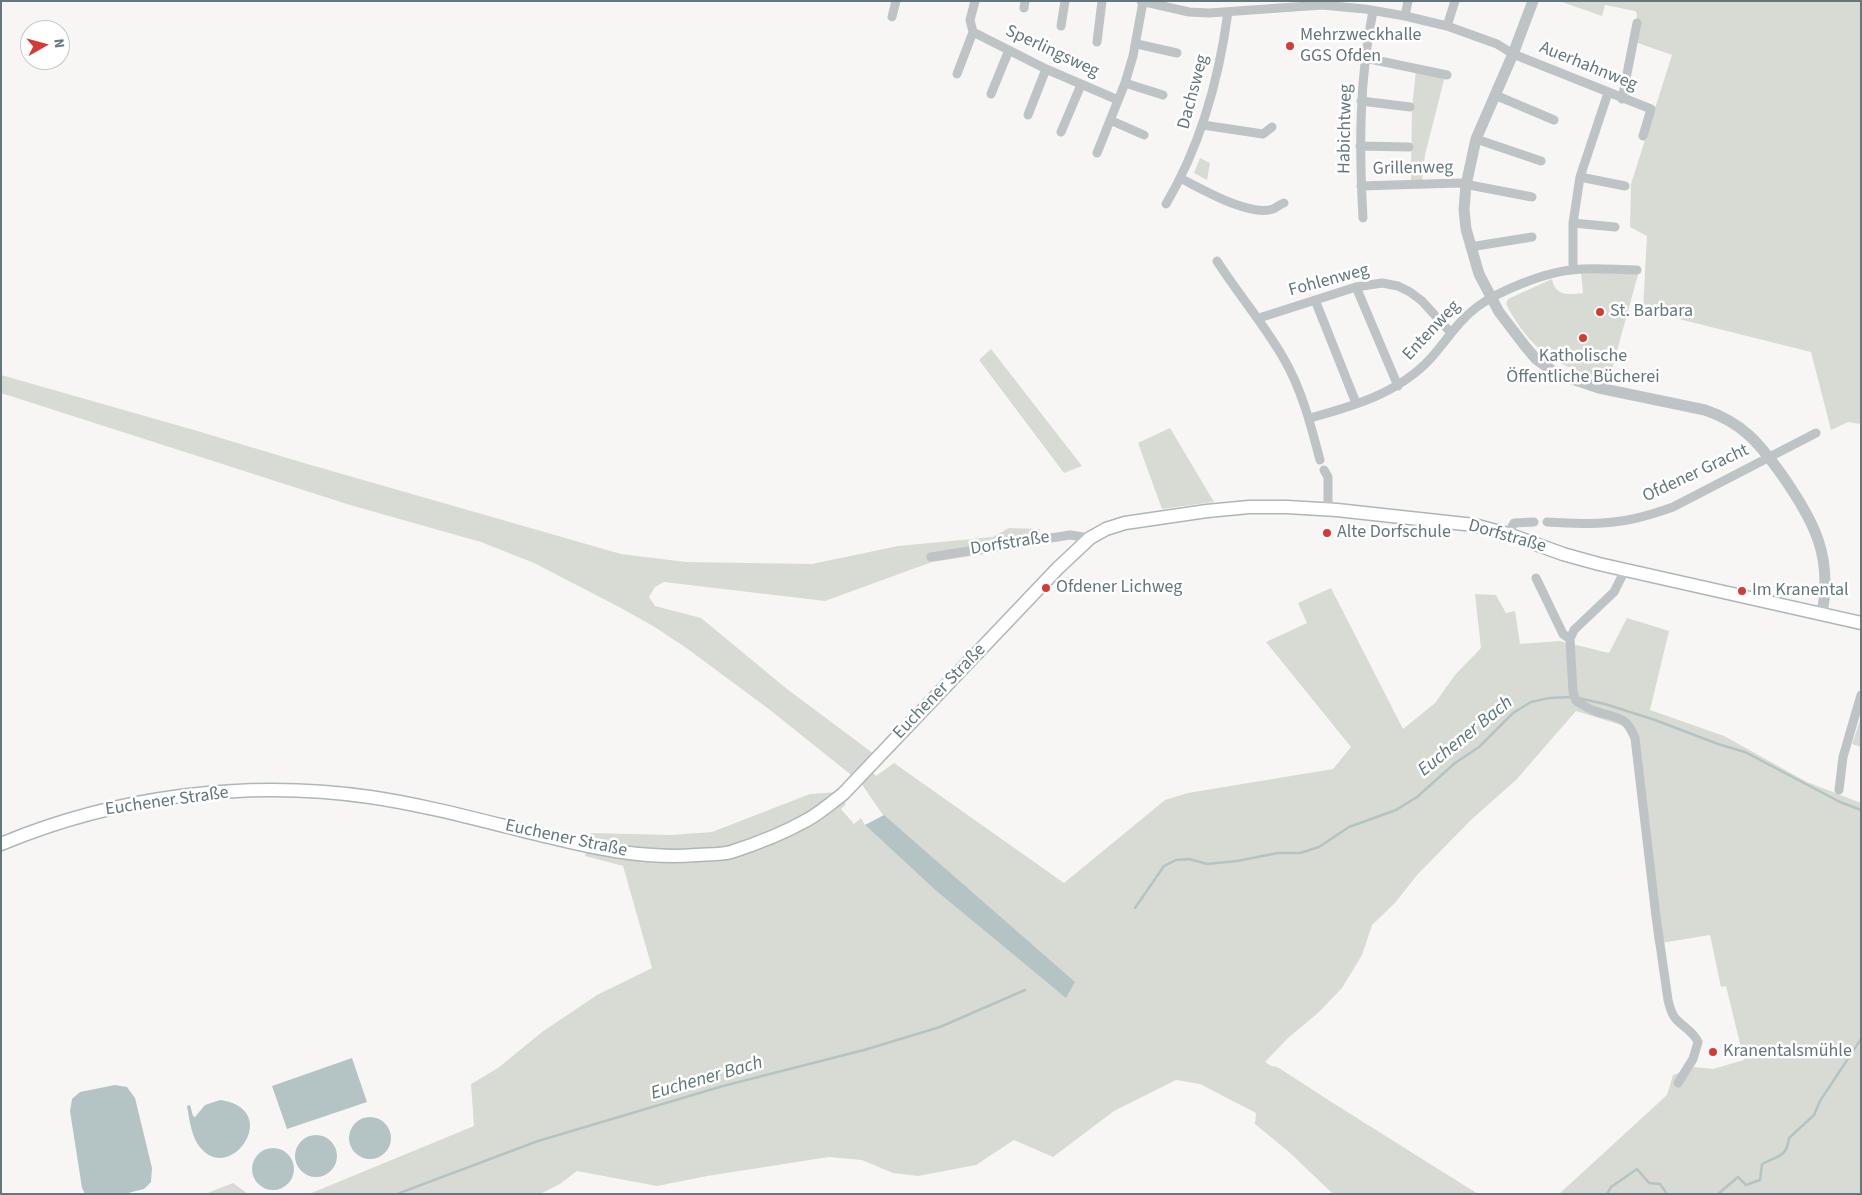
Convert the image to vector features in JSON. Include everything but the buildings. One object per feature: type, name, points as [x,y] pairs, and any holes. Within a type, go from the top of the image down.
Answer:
[{"type":"main road","name":"Dorfstraße","points":[[1058,568],[1090,538],[1125,523],[1249,507],[1328,509],[1474,525],[1508,534],[1563,554],[1625,570],[1861,623]]},
{"type":"main road","name":"Euchener Straße","points":[[1,844],[78,817],[140,802],[202,794],[260,791],[312,792],[370,797],[447,812],[606,851],[676,857],[728,853],[808,820],[842,794],[1058,568]]},
{"type":"street","points":[[892,16],[896,1]]},
{"type":"street","points":[[957,74],[973,32],[970,20],[975,1]]},
{"type":"street","points":[[1061,26],[1065,1]]},
{"type":"street","points":[[1097,42],[1102,1]]},
{"type":"street","points":[[1405,16],[1408,1]]},
{"type":"street","points":[[1447,26],[1455,1]]},
{"type":"street","points":[[1533,1],[1513,54],[1476,139],[1466,185],[1464,210],[1466,230],[1479,274],[1500,312],[1536,359],[1558,374],[1599,388],[1705,410],[1718,414],[1740,426],[1769,458],[1800,500],[1811,520],[1824,562],[1826,592],[1822,614]]},
{"type":"street","points":[[1097,153],[1125,83],[1137,44],[1142,2]]},
{"type":"street","name":"Auerhahnweg","points":[[1142,2],[1189,12],[1228,12],[1322,5],[1368,7],[1447,26],[1497,44],[1513,54],[1651,109],[1643,136]]},
{"type":"street","name":"Habichtweg","points":[[1363,218],[1360,146],[1361,101],[1368,7]]},
{"type":"street","name":"Dachsweg","points":[[1166,204],[1192,153],[1203,125],[1216,81],[1228,12]]},
{"type":"street","points":[[1622,99],[1637,23]]},
{"type":"street","name":"Sperlingsweg","points":[[973,32],[1046,69],[1118,100]]},
{"type":"street","points":[[1137,44],[1177,54]]},
{"type":"street","points":[[991,94],[1009,50]]},
{"type":"street","points":[[1365,58],[1447,74]]},
{"type":"street","points":[[1028,115],[1046,69]]},
{"type":"street","points":[[1125,83],[1163,95]]},
{"type":"street","points":[[1061,132],[1081,85]]},
{"type":"street","points":[[1573,269],[1573,223],[1580,177],[1608,93]]},
{"type":"street","points":[[1495,95],[1554,120]]},
{"type":"street","points":[[1361,101],[1410,107]]},
{"type":"street","points":[[1110,120],[1144,135]]},
{"type":"street","points":[[1203,125],[1263,134],[1272,127]]},
{"type":"street","points":[[1476,139],[1541,161]]},
{"type":"street","points":[[1360,146],[1409,147]]},
{"type":"street","points":[[1580,177],[1625,186]]},
{"type":"street","points":[[1180,178],[1248,209],[1272,209],[1284,202]]},
{"type":"street","name":"Grillenweg","points":[[1361,186],[1459,183],[1532,197]]},
{"type":"street","points":[[1573,223],[1615,227]]},
{"type":"street","points":[[1470,247],[1532,236]]},
{"type":"street","points":[[1217,261],[1259,318],[1285,361],[1310,418],[1320,460]]},
{"type":"street","name":"Entenweg","points":[[1310,418],[1356,403],[1398,386],[1410,378],[1431,358],[1460,321],[1491,298],[1537,278],[1573,269],[1637,270]]},
{"type":"street","name":"Fohlenweg","points":[[1259,318],[1356,287],[1382,283],[1398,286],[1422,300],[1451,333]]},
{"type":"street","name":"Entenweg","points":[[1356,287],[1398,386]]},
{"type":"street","points":[[1315,300],[1356,403]]},
{"type":"street","name":"Ofdener Gracht","points":[[1547,522],[1580,524],[1613,522],[1673,507],[1816,433]]},
{"type":"street","points":[[1324,470],[1328,477],[1328,509]]},
{"type":"street","points":[[1508,534],[1514,523],[1534,522]]},
{"type":"street","name":"Dorfstraße","points":[[931,557],[1070,535],[1090,538]]},
{"type":"street","points":[[1625,570],[1614,592],[1574,630],[1570,639],[1572,692],[1576,701],[1600,713],[1624,720],[1630,726],[1635,738],[1668,1000],[1675,1019],[1698,1042],[1693,1058],[1678,1083]]},
{"type":"street","points":[[1536,578],[1563,634],[1570,639]]},
{"type":"street","points":[[1839,790],[1843,757],[1861,695]]},
{"type":"shaded area","points":[[1559,1],[1861,1],[1861,424],[1848,422],[1831,430],[1811,352],[1643,310],[1647,236],[1630,227],[1631,184],[1672,55],[1635,42],[1637,14],[1635,11],[1605,5],[1602,16]]},
{"type":"shaded area","points":[[1416,70],[1445,76],[1425,155],[1422,181],[1411,181],[1412,108]]},
{"type":"shaded area","points":[[1200,158],[1210,163],[1207,180],[1194,173]]},
{"type":"shaded area","points":[[1639,271],[1609,380],[1575,370],[1548,356],[1526,334],[1506,304],[1508,299],[1552,279],[1556,289],[1559,291],[1567,294],[1577,294],[1583,293],[1581,272]]},
{"type":"shaded area","points":[[991,349],[1082,466],[1064,473],[979,360]]},
{"type":"shaded area","points":[[1,375],[621,554],[686,562],[812,564],[898,546],[993,537],[1009,528],[1040,529],[1038,546],[932,562],[825,601],[664,582],[655,587],[649,597],[655,606],[701,618],[787,689],[874,754],[855,778],[770,710],[685,647],[619,607],[534,563],[481,542],[350,505],[1,393]]},
{"type":"shaded area","points":[[1170,428],[1214,502],[1162,509],[1138,443]]},
{"type":"shaded area","points":[[1331,588],[1403,729],[1435,703],[1455,675],[1481,648],[1475,594],[1496,595],[1506,613],[1515,611],[1520,644],[1560,641],[1609,653],[1627,618],[1669,631],[1650,710],[1724,736],[1807,782],[1861,803],[1861,1194],[1559,1194],[1667,1095],[1673,1075],[1695,1067],[1713,1069],[1744,1060],[1726,986],[1721,987],[1710,935],[1655,944],[1631,740],[1624,726],[1576,711],[1516,780],[1472,819],[1417,875],[1395,903],[1372,925],[1362,955],[1342,988],[1265,1062],[1279,1068],[1478,1194],[1333,1194],[1289,1152],[1255,1124],[1256,1113],[1200,1084],[1176,1080],[1114,1111],[1053,1157],[1014,1140],[976,1165],[918,1176],[893,1173],[862,1160],[829,1157],[707,1176],[657,1186],[577,1171],[560,1184],[540,1194],[309,1194],[474,1126],[471,1084],[498,1068],[542,1032],[597,995],[652,968],[623,866],[585,856],[591,833],[671,835],[712,832],[810,794],[839,792],[846,804],[841,809],[854,824],[861,818],[865,825],[933,888],[861,783],[872,772],[876,776],[894,763],[1064,883],[1165,800],[1188,793],[1333,769],[1351,747],[1266,642],[1307,623],[1298,603]]},
{"type":"shaded area","points":[[1861,720],[1861,747],[1852,744]]},
{"type":"shaded area","points":[[884,815],[1075,982],[1066,998],[933,888],[865,825]]},
{"type":"shaded area","points":[[352,1058],[367,1102],[287,1129],[272,1086]]},
{"type":"shaded area","points":[[115,1085],[127,1087],[135,1098],[152,1168],[151,1182],[144,1189],[124,1194],[85,1194],[82,1188],[70,1111],[72,1099],[80,1092]]},
{"type":"shaded area","points":[[220,1100],[239,1106],[248,1117],[250,1130],[244,1143],[235,1153],[223,1158],[209,1155],[197,1143],[187,1106],[190,1105],[195,1117],[205,1105]]},
{"type":"shaded area","points":[[366,1117],[374,1117],[385,1123],[391,1138],[385,1153],[374,1159],[366,1159],[355,1153],[349,1142],[349,1134],[355,1123]]},
{"type":"shaded area","points":[[312,1135],[320,1135],[331,1141],[337,1156],[331,1171],[320,1177],[312,1177],[301,1171],[295,1160],[295,1152],[301,1141]]},
{"type":"shaded area","points":[[273,1148],[288,1154],[294,1169],[288,1184],[273,1190],[258,1184],[252,1169],[258,1154]]},
{"type":"shaded area","points":[[233,1183],[248,1194],[205,1194]]},
{"type":"waterway","name":"Euchener Bach","points":[[1135,908],[1164,866],[1176,860],[1189,859],[1207,864],[1237,861],[1278,853],[1300,853],[1319,847],[1349,827],[1396,810],[1417,797],[1455,763],[1479,747],[1513,713],[1531,702],[1549,698],[1572,697]]},
{"type":"waterway","name":"Euchener Bach","points":[[1578,698],[1605,704],[1655,720],[1718,744],[1745,752],[1840,802],[1861,810]]},
{"type":"waterway","name":"Euchener Bach","points":[[397,1194],[538,1141],[723,1086],[864,1050],[940,1027],[1025,990]]},
{"type":"waterway","points":[[1718,1194],[1738,1177],[1746,1185],[1760,1180],[1762,1164],[1781,1155],[1786,1149],[1789,1138],[1814,1115],[1820,1101],[1861,1039]]},
{"type":"waterway","points":[[1607,1194],[1611,1187],[1637,1169],[1649,1183],[1660,1184],[1667,1194]]},
{"type":"place","name":"Mehrzweckhalle GGS Ofden","points":[[1290,46]]},
{"type":"place","name":"St. Barbara","points":[[1600,312]]},
{"type":"place","name":"Katholische Öffentliche Bücherei","points":[[1583,338]]},
{"type":"place","name":"Alte Dorfschule","points":[[1327,533]]},
{"type":"place","name":"Ofdener Lichweg","points":[[1046,588]]},
{"type":"place","name":"Im Kranental","points":[[1742,591]]},
{"type":"place","name":"Kranentalsmühle","points":[[1713,1052]]}]
